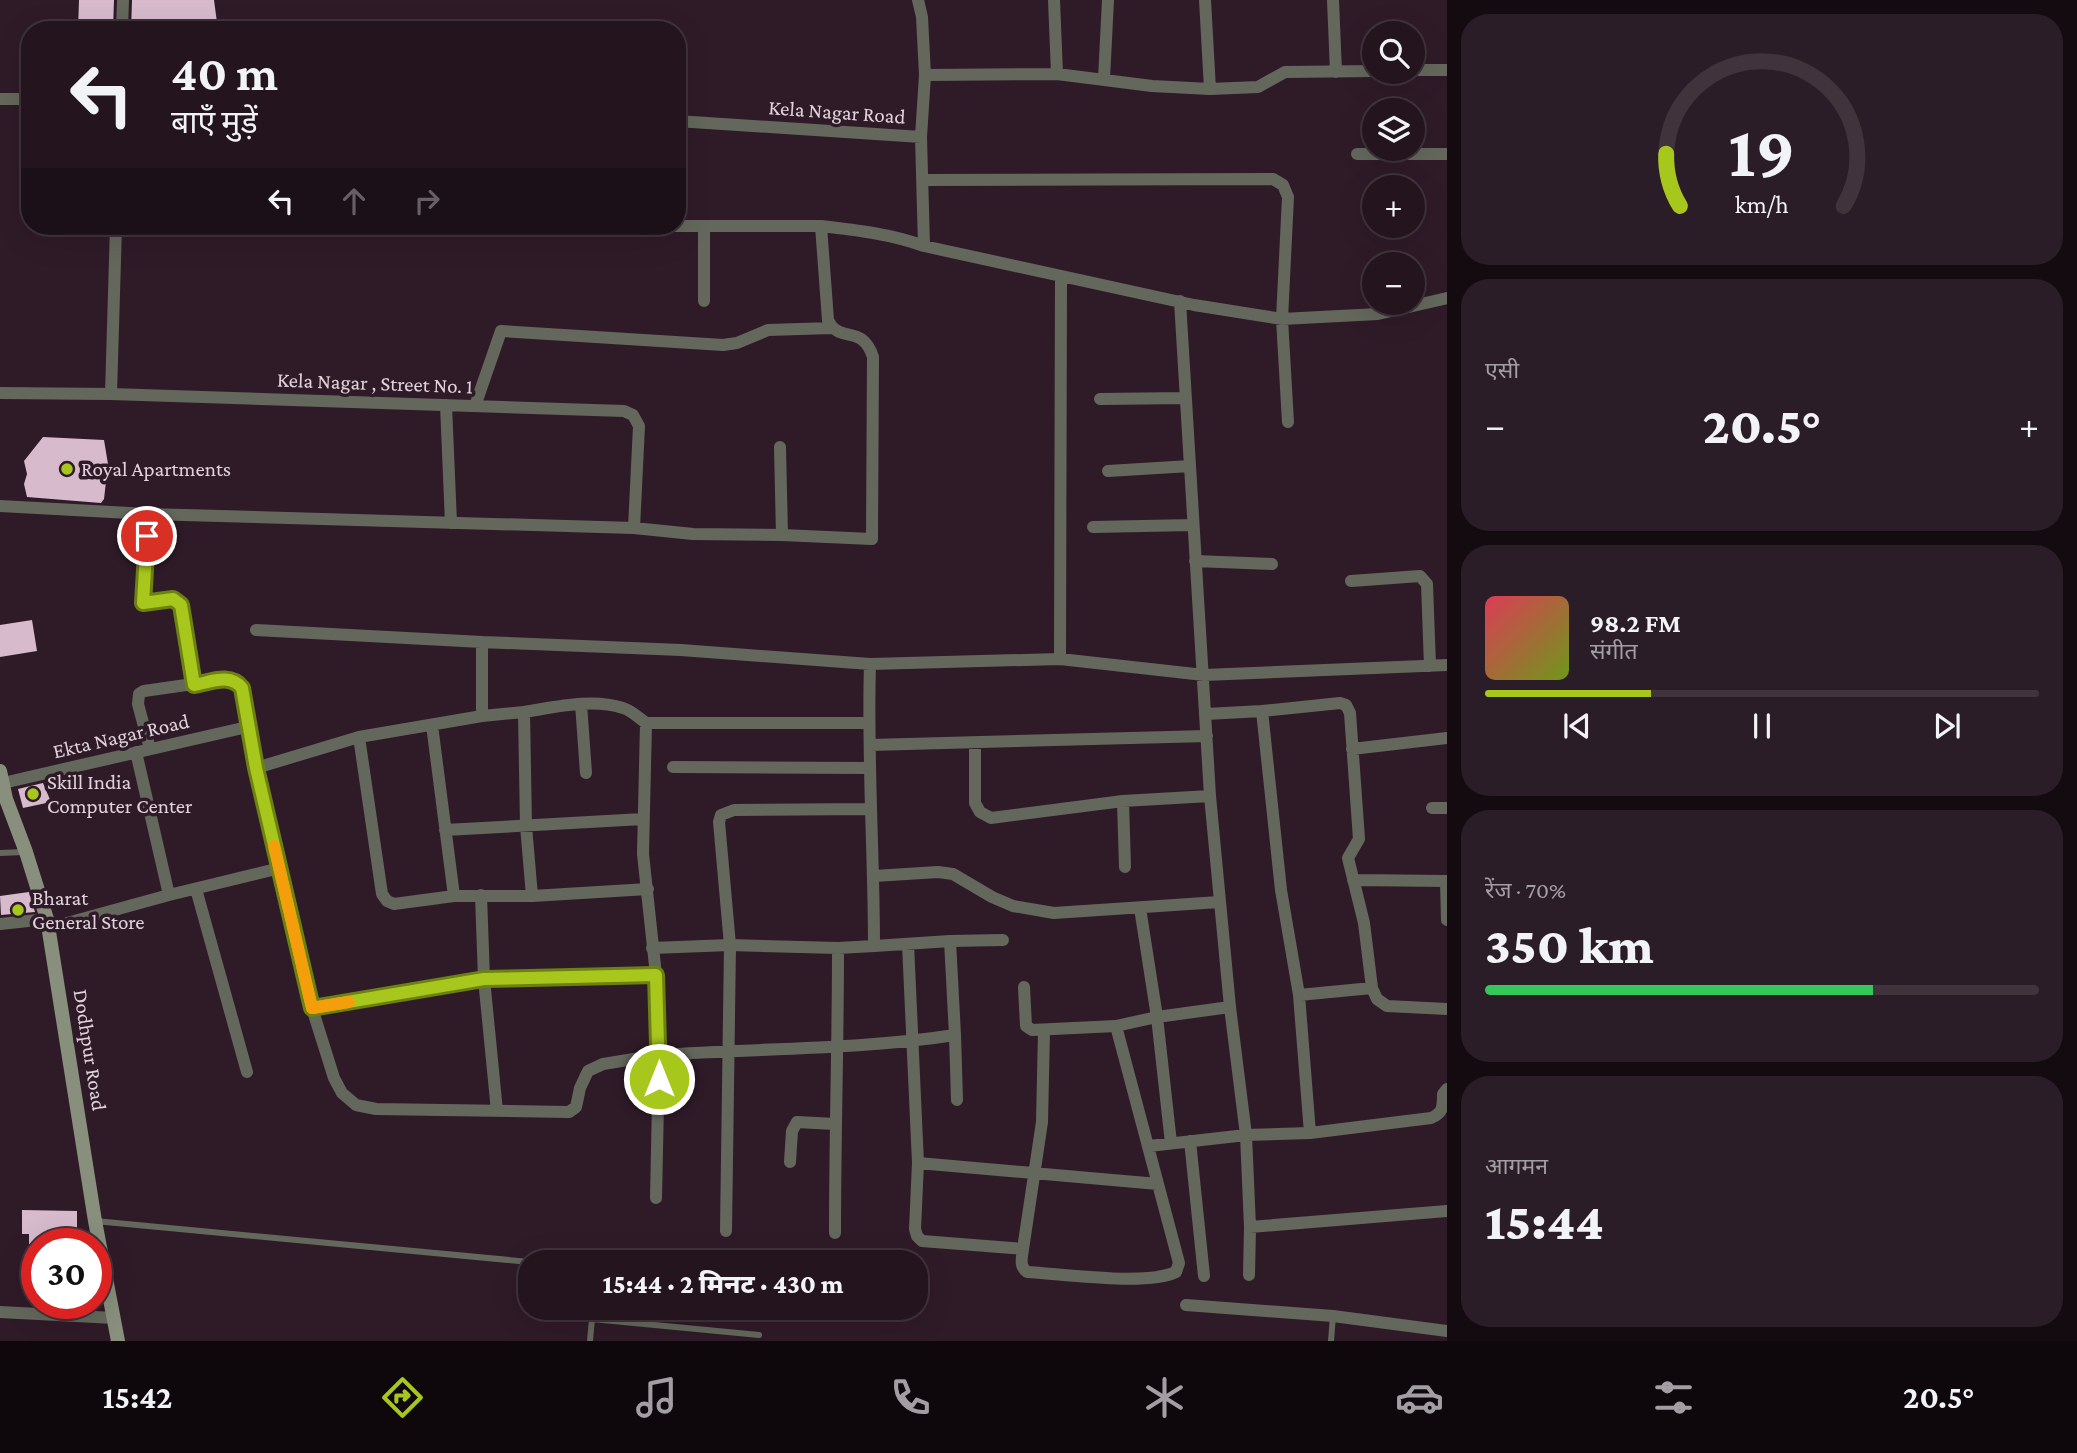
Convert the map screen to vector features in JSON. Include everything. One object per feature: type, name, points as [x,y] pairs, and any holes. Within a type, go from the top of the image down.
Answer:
[{"type":"street","points":[[122,0],[122,21]]},
{"type":"street","name":"Kela Nagar Road","points":[[686,122],[921,136],[925,75],[922,17],[918,0]]},
{"type":"street","points":[[1054,0],[1057,74]]},
{"type":"street","points":[[1104,79],[1108,0]]},
{"type":"street","points":[[1205,0],[1210,89]]},
{"type":"street","points":[[1333,0],[1336,72]]},
{"type":"street","points":[[1425,70],[1447,69]]},
{"type":"street","points":[[925,75],[1057,74],[1152,86],[1210,89],[1258,87],[1285,72],[1362,71]]},
{"type":"street","points":[[0,99],[21,99]]},
{"type":"street","points":[[921,136],[925,246]]},
{"type":"street","points":[[1357,154],[1447,154]]},
{"type":"street","points":[[923,180],[1273,179],[1283,185],[1288,197],[1282,319],[1288,422]]},
{"type":"street","points":[[686,226],[821,226],[870,232],[1061,276],[1282,319],[1378,314],[1447,298]]},
{"type":"street","points":[[704,226],[704,301]]},
{"type":"street","points":[[0,506],[148,514],[634,528],[693,534],[872,539],[873,357],[870,346],[863,338],[838,332],[828,320],[821,226]]},
{"type":"street","points":[[111,394],[116,235]]},
{"type":"street","points":[[1060,659],[1061,276]]},
{"type":"street","points":[[1180,301],[1210,796],[1230,1007],[1246,1135],[1249,1275]]},
{"type":"street","points":[[475,406],[501,331],[723,345],[737,343],[768,330],[832,328]]},
{"type":"street","name":"Kela Nagar , Street No. 1","points":[[0,393],[111,394],[624,411],[633,415],[639,426],[634,528]]},
{"type":"street","points":[[1100,399],[1185,398]]},
{"type":"street","points":[[446,405],[451,523]]},
{"type":"street","points":[[780,447],[782,535]]},
{"type":"street","points":[[1108,471],[1190,466]]},
{"type":"street","points":[[148,514],[143,603],[173,599],[181,605],[194,685]]},
{"type":"street","points":[[1093,527],[1193,525]]},
{"type":"street","points":[[1195,561],[1272,564]]},
{"type":"street","points":[[1351,582],[1420,576],[1424,578],[1427,584],[1430,666]]},
{"type":"street","points":[[256,630],[681,650],[870,664],[1060,659],[1204,675],[1447,665]]},
{"type":"street","points":[[482,642],[482,716]]},
{"type":"street","points":[[870,664],[868,723],[874,946]]},
{"type":"street","points":[[150,749],[138,704],[139,694],[144,691],[228,679],[236,681],[242,688],[247,727],[312,1008],[334,1079],[342,1093],[356,1105],[376,1109],[569,1112],[576,1107],[580,1088],[588,1072],[603,1064],[659,1055],[838,1047],[912,1042],[955,1035]]},
{"type":"street","points":[[1206,714],[1340,703],[1346,705],[1350,713],[1359,839],[1348,858],[1364,923],[1372,988],[1377,999],[1387,1006],[1447,1009]]},
{"type":"street","points":[[256,768],[359,737],[482,716],[581,704],[626,708],[646,723],[868,723]]},
{"type":"street","points":[[581,704],[586,773]]},
{"type":"street","points":[[1262,711],[1281,890],[1298,995],[1310,1133]]},
{"type":"street","points":[[524,712],[526,826],[531,896]]},
{"type":"street","points":[[646,723],[643,854],[656,975],[659,1055],[656,1198]]},
{"type":"street","points":[[432,725],[454,896]]},
{"type":"street","name":"Ekta Nagar Road","points":[[1,777],[136,752],[247,727]]},
{"type":"street","points":[[870,745],[1207,736]]},
{"type":"street","points":[[359,737],[382,894],[387,901],[394,904],[454,896],[531,896],[648,889]]},
{"type":"street","points":[[1352,749],[1447,738]]},
{"type":"street","points":[[975,743],[975,803],[979,812],[991,818],[1123,801],[1210,796]]},
{"type":"street","points":[[136,752],[169,895]]},
{"type":"street","points":[[673,767],[869,768]]},
{"type":"street","name":"Dodhpur Road","points":[[1,777],[3,799],[26,852],[48,923],[95,1222],[118,1341]]},
{"type":"street","points":[[1123,801],[1125,867]]},
{"type":"street","points":[[1432,808],[1447,808]]},
{"type":"street","points":[[726,1231],[730,945],[719,822],[721,815],[734,810],[871,809]]},
{"type":"street","points":[[445,830],[643,819]]},
{"type":"street","points":[[0,924],[48,923],[280,869]]},
{"type":"street","points":[[874,876],[938,872],[953,874],[992,897],[1029,911],[1054,913],[1219,902]]},
{"type":"street","points":[[1353,880],[1446,881],[1447,920]]},
{"type":"street","points":[[196,888],[247,1072]]},
{"type":"street","points":[[481,895],[484,979],[497,1111]]},
{"type":"street","points":[[1139,908],[1157,1017],[1171,1143]]},
{"type":"street","points":[[652,948],[730,945],[838,948],[1003,940]]},
{"type":"street","points":[[950,941],[957,1100]]},
{"type":"street","points":[[908,944],[918,1163],[917,1236],[922,1241],[1023,1249]]},
{"type":"street","points":[[835,1233],[838,948]]},
{"type":"street","points":[[312,1008],[484,979],[656,975]]},
{"type":"street","points":[[1024,988],[1026,1026],[1032,1030],[1116,1026],[1157,1017],[1230,1007]]},
{"type":"street","points":[[1298,995],[1372,988]]},
{"type":"street","points":[[1044,1031],[1042,1122],[1021,1264],[1027,1272],[1114,1278],[1168,1276],[1176,1272],[1179,1263],[1116,1026]]},
{"type":"street","points":[[1149,1146],[1246,1135],[1310,1133],[1431,1118],[1439,1115],[1443,1108],[1443,1094],[1447,1089]]},
{"type":"street","points":[[790,1162],[792,1131],[797,1122],[835,1124]]},
{"type":"street","points":[[1190,1141],[1204,1276]]},
{"type":"street","points":[[918,1163],[1158,1184]]},
{"type":"street","points":[[1250,1227],[1447,1211]]},
{"type":"street","points":[[1186,1305],[1333,1316],[1447,1331]]},
{"type":"street","points":[[0,1312],[114,1318]]},
{"type":"lane","points":[[0,853],[26,852]]},
{"type":"lane","points":[[95,1222],[518,1261]]},
{"type":"lane","points":[[1331,1341],[1333,1316]]},
{"type":"lane","points":[[590,1341],[592,1320]]},
{"type":"lane","points":[[602,1320],[759,1335]]},
{"type":"building","points":[[79,0],[114,0],[113,21],[78,21]]},
{"type":"building","points":[[132,0],[214,0],[217,21],[131,21]]},
{"type":"building","name":"Royal Apartments","points":[[43,437],[104,440],[108,464],[104,499],[101,503],[27,497],[24,461]]},
{"type":"building","points":[[32,620],[37,651],[0,657],[0,625]]},
{"type":"building","name":"Skill India Computer Center","points":[[43,783],[51,802],[23,808],[18,789]]},
{"type":"building","name":"Bharat General Store","points":[[29,892],[35,912],[1,915],[0,896]]},
{"type":"building","points":[[22,1210],[77,1211],[77,1228],[22,1228]]},
{"type":"slow traffic","points":[[274,846],[312,1008],[349,1002]]},
{"type":"place","name":"Royal Apartments","points":[[67,469]]},
{"type":"place","name":"Skill India Computer Center","points":[[33,794]]},
{"type":"place","name":"Bharat General Store","points":[[18,910]]},
{"type":"route","points":[[147,536],[143,603],[173,599],[181,605],[194,685],[228,679],[236,681],[242,688],[247,727],[312,1008],[484,979],[656,975],[659,1079]]}]
